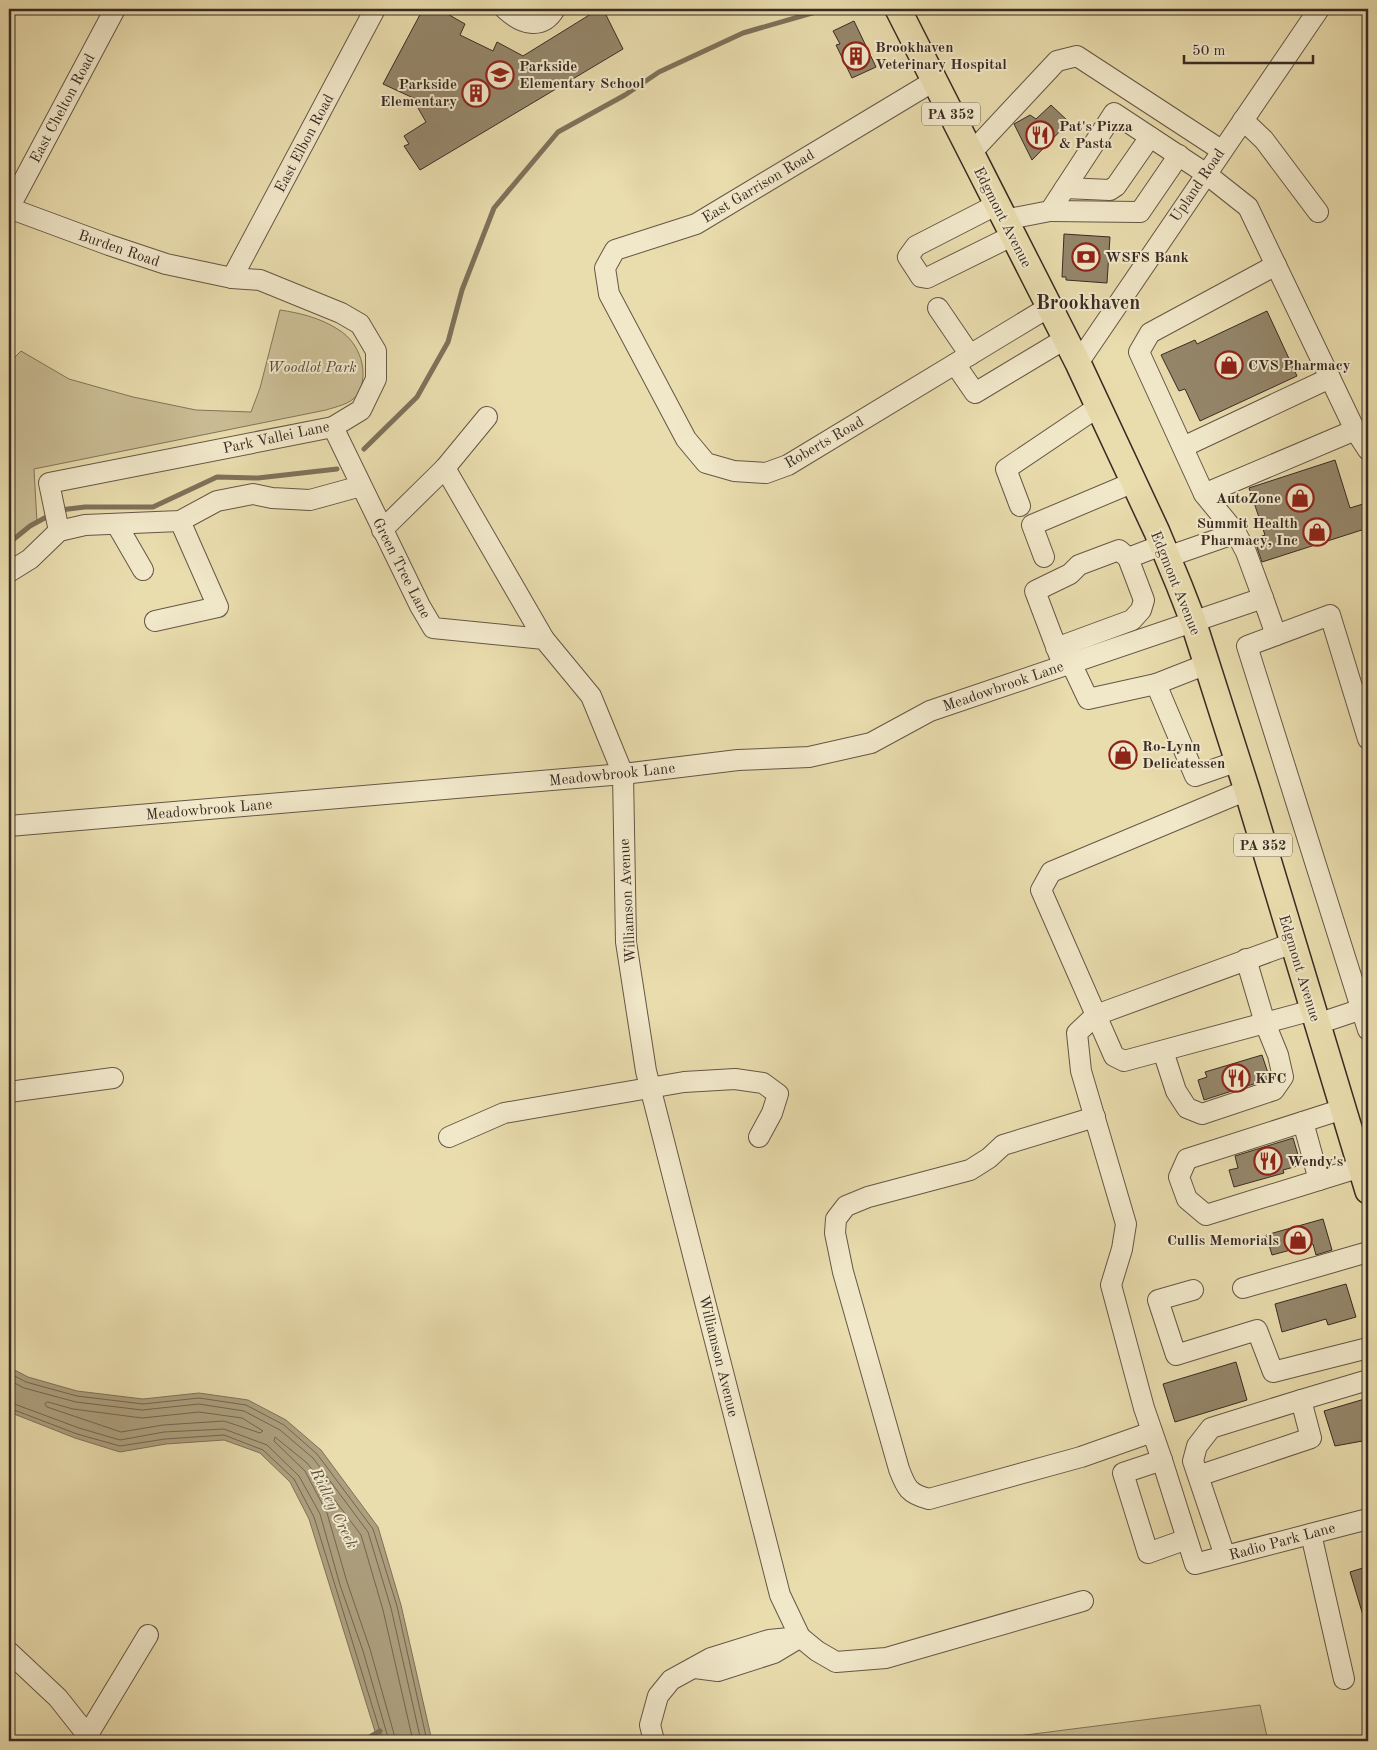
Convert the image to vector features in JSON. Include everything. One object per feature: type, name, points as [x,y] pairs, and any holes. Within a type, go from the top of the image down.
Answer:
[{"type":"main road","name":"Edgmont Avenue","points":[[898,9],[1078,363],[1134,482],[1193,621],[1247,790],[1368,1191]]},
{"type":"street","name":"East Chelton Road","points":[[9,208],[115,9]]},
{"type":"street","name":"East Elbon Road","points":[[232,278],[375,9]]},
{"type":"street","points":[[505,9],[513,17],[528,24],[537,24],[547,19],[555,9]]},
{"type":"street","name":"Upland Road","points":[[1078,363],[1205,173],[1319,9]]},
{"type":"street","points":[[970,153],[1057,61],[1078,56],[1221,150]]},
{"type":"street","name":"East Garrison Road","points":[[609,294],[605,268],[615,250],[696,224],[934,81]]},
{"type":"street","points":[[1050,211],[1114,113],[1205,173],[1248,207],[1355,430],[1368,450]]},
{"type":"street","points":[[1242,120],[1264,140],[1318,212]]},
{"type":"street","points":[[1065,188],[1110,190],[1116,186],[1150,137]]},
{"type":"street","points":[[1004,220],[1050,211],[1140,212],[1178,155]]},
{"type":"street","name":"Burden Road","points":[[9,208],[166,264],[232,278]]},
{"type":"street","points":[[1276,265],[1150,333],[1139,352],[1204,494],[1236,533],[1246,552],[1276,635]]},
{"type":"street","name":"Park Vallei Lane","points":[[59,531],[51,493],[333,426],[361,410],[376,379],[376,351],[360,324],[260,280],[232,278]]},
{"type":"street","name":"Roberts Road","points":[[609,294],[686,439],[706,463],[734,471],[766,472],[788,465],[1050,307]]},
{"type":"street","points":[[938,308],[962,359],[975,393],[1065,339]]},
{"type":"street","points":[[1183,448],[1330,378]]},
{"type":"street","points":[[1020,506],[1006,469],[1098,407]]},
{"type":"street","points":[[382,530],[445,468],[487,417]]},
{"type":"street","name":"Green Tree Lane","points":[[333,426],[382,530],[433,628],[544,639]]},
{"type":"street","points":[[1204,494],[1355,430]]},
{"type":"street","points":[[445,468],[544,639],[591,696],[623,774]]},
{"type":"street","points":[[1044,557],[1032,525],[1134,482]]},
{"type":"street","points":[[9,572],[30,559],[59,531],[85,525],[180,521],[217,501],[252,494],[272,498],[310,500],[361,486]]},
{"type":"street","points":[[155,621],[218,607],[180,521]]},
{"type":"street","points":[[117,525],[143,570]]},
{"type":"street","points":[[1128,558],[1236,533]]},
{"type":"street","points":[[1063,659],[1132,620],[1141,610],[1144,600],[1128,558],[1119,550],[1079,565],[1070,574],[1034,591],[1063,659],[1088,699],[1156,684],[1207,664]]},
{"type":"street","name":"Meadowbrook Lane","points":[[9,826],[623,774],[738,760],[809,757],[871,743],[930,711],[1063,659],[1193,621],[1263,598]]},
{"type":"street","points":[[1368,740],[1330,615],[1247,646],[1365,1008],[1368,1030]]},
{"type":"street","points":[[1156,684],[1195,776],[1238,761]]},
{"type":"street","name":"Williamson Avenue","points":[[623,774],[626,942],[651,1089],[780,1595],[800,1637],[817,1651],[836,1662],[886,1658],[1083,1601]]},
{"type":"street","points":[[1247,790],[1051,872],[1041,890],[1114,1056],[1124,1062],[1265,1023],[1365,1008]]},
{"type":"street","points":[[1162,1460],[1123,1473],[1148,1553],[1187,1539],[1162,1460],[1152,1432],[1110,1285],[1122,1249],[1126,1224],[1081,1071],[1077,1033],[1096,1015],[1292,943]]},
{"type":"street","points":[[1163,1051],[1176,1091],[1187,1108],[1202,1114],[1274,1090],[1282,1077],[1280,1062],[1265,1023],[1246,959]]},
{"type":"street","points":[[9,1092],[113,1078]]},
{"type":"street","points":[[450,1137],[504,1113],[684,1082],[727,1079],[762,1082],[778,1094],[772,1113],[759,1137]]},
{"type":"street","points":[[1343,1109],[1187,1159],[1179,1177],[1187,1199],[1206,1215],[1361,1167]]},
{"type":"street","points":[[1095,1117],[1003,1145],[989,1158],[970,1170],[868,1197],[846,1206],[836,1219],[835,1233],[843,1272],[899,1469],[905,1485],[914,1495],[929,1499],[1081,1457],[1152,1432]]},
{"type":"street","points":[[1304,1122],[1319,1180]]},
{"type":"street","points":[[1243,1288],[1368,1252]]},
{"type":"street","points":[[1193,1290],[1158,1300],[1176,1355],[1257,1330],[1273,1372],[1368,1348]]},
{"type":"street","points":[[1225,1556],[1193,1461],[1197,1446],[1211,1428],[1368,1380]]},
{"type":"street","points":[[1198,1476],[1311,1438],[1301,1400]]},
{"type":"street","name":"Radio Park Lane","points":[[1187,1539],[1195,1564],[1311,1534],[1367,1523]]},
{"type":"street","points":[[1311,1534],[1344,1679]]},
{"type":"street","points":[[9,1652],[58,1698],[89,1738],[148,1635]]},
{"type":"street","points":[[654,1741],[650,1725],[658,1696],[671,1680],[695,1668],[718,1671],[774,1653],[800,1637]]},
{"type":"green space","name":"Woodlot Park","points":[[280,310],[303,314],[325,322],[346,335],[352,342],[361,359],[363,377],[357,395],[351,401],[326,410],[34,469],[37,522],[9,540],[9,363],[21,351],[69,379],[133,397],[196,410],[251,412],[260,388]]},
{"type":"green space","points":[[1260,1705],[1268,1741],[1012,1741],[1010,1737]]},
{"type":"water","name":"Ridley Creek","points":[[9,1367],[28,1377],[77,1391],[143,1399],[199,1393],[248,1400],[286,1420],[321,1450],[378,1527],[401,1605],[432,1741],[378,1741],[309,1519],[290,1482],[260,1453],[224,1440],[166,1444],[120,1452],[75,1438],[9,1412]]},
{"type":"building","name":"Parkside Elementary","points":[[423,9],[439,9],[465,24],[460,35],[493,51],[497,42],[523,56],[599,9],[603,9],[623,49],[420,170],[404,146],[409,144],[404,136],[426,122],[418,108],[422,102],[383,84]]},
{"type":"building","name":"Brookhaven Veterinary Hospital","points":[[854,21],[876,67],[852,78],[836,45],[840,44],[833,31]]},
{"type":"building","points":[[1051,105],[1069,122],[1032,160],[1014,124],[1030,115],[1036,119]]},
{"type":"building","name":"WSFS Bank","points":[[1064,234],[1110,237],[1107,283],[1066,280],[1066,277],[1062,277]]},
{"type":"building","name":"CVS Pharmacy","points":[[1267,311],[1297,376],[1200,421],[1185,389],[1179,391],[1161,355],[1195,340],[1197,344]]},
{"type":"building","name":"AutoZone","points":[[1335,460],[1350,508],[1363,504],[1368,528],[1262,562],[1254,539],[1265,535],[1249,488]]},
{"type":"building","name":"KFC","points":[[1262,1055],[1269,1076],[1266,1080],[1204,1100],[1198,1080],[1207,1077],[1205,1072]]},
{"type":"building","name":"Wendy's","points":[[1293,1138],[1301,1165],[1283,1170],[1284,1173],[1234,1187],[1229,1170],[1238,1168],[1235,1156]]},
{"type":"building","name":"Cullis Memorials","points":[[1323,1219],[1332,1250],[1316,1255],[1313,1244],[1272,1255],[1266,1235]]},
{"type":"building","points":[[1346,1284],[1356,1317],[1328,1325],[1326,1319],[1282,1332],[1275,1304]]},
{"type":"building","points":[[1236,1362],[1247,1400],[1175,1422],[1163,1384]]},
{"type":"building","points":[[1368,1398],[1368,1440],[1335,1446],[1324,1411]]},
{"type":"building","points":[[1366,1567],[1368,1575],[1368,1621],[1365,1622],[1350,1572]]},
{"type":"waterway","points":[[364,449],[417,397],[448,342],[462,290],[494,208],[558,132],[625,95],[659,72],[743,33],[826,9]]},
{"type":"waterway","points":[[60,510],[85,507],[153,507],[217,477],[258,478],[337,469]]},
{"type":"waterway","points":[[9,543],[30,526],[50,515]]},
{"type":"waterway","points":[[363,1741],[380,1731]]},
{"type":"place","name":"Brookhaven Veterinary Hospital","points":[[856,56]]},
{"type":"place","name":"Parkside Elementary School","points":[[500,75]]},
{"type":"place","name":"Parkside Elementary","points":[[476,93]]},
{"type":"place","name":"Pat's Pizza & Pasta","points":[[1040,135]]},
{"type":"place","name":"WSFS Bank","points":[[1086,257]]},
{"type":"place","name":"CVS Pharmacy","points":[[1229,365]]},
{"type":"place","name":"AutoZone","points":[[1300,498]]},
{"type":"place","name":"Summit Health Pharmacy, Inc","points":[[1317,532]]},
{"type":"place","name":"Ro-Lynn Delicatessen","points":[[1123,755]]},
{"type":"place","name":"KFC","points":[[1236,1078]]},
{"type":"place","name":"Wendy's","points":[[1268,1161]]},
{"type":"place","name":"Cullis Memorials","points":[[1298,1240]]},
{"type":"district","name":"Brookhaven","points":[[1088,302]]}]
